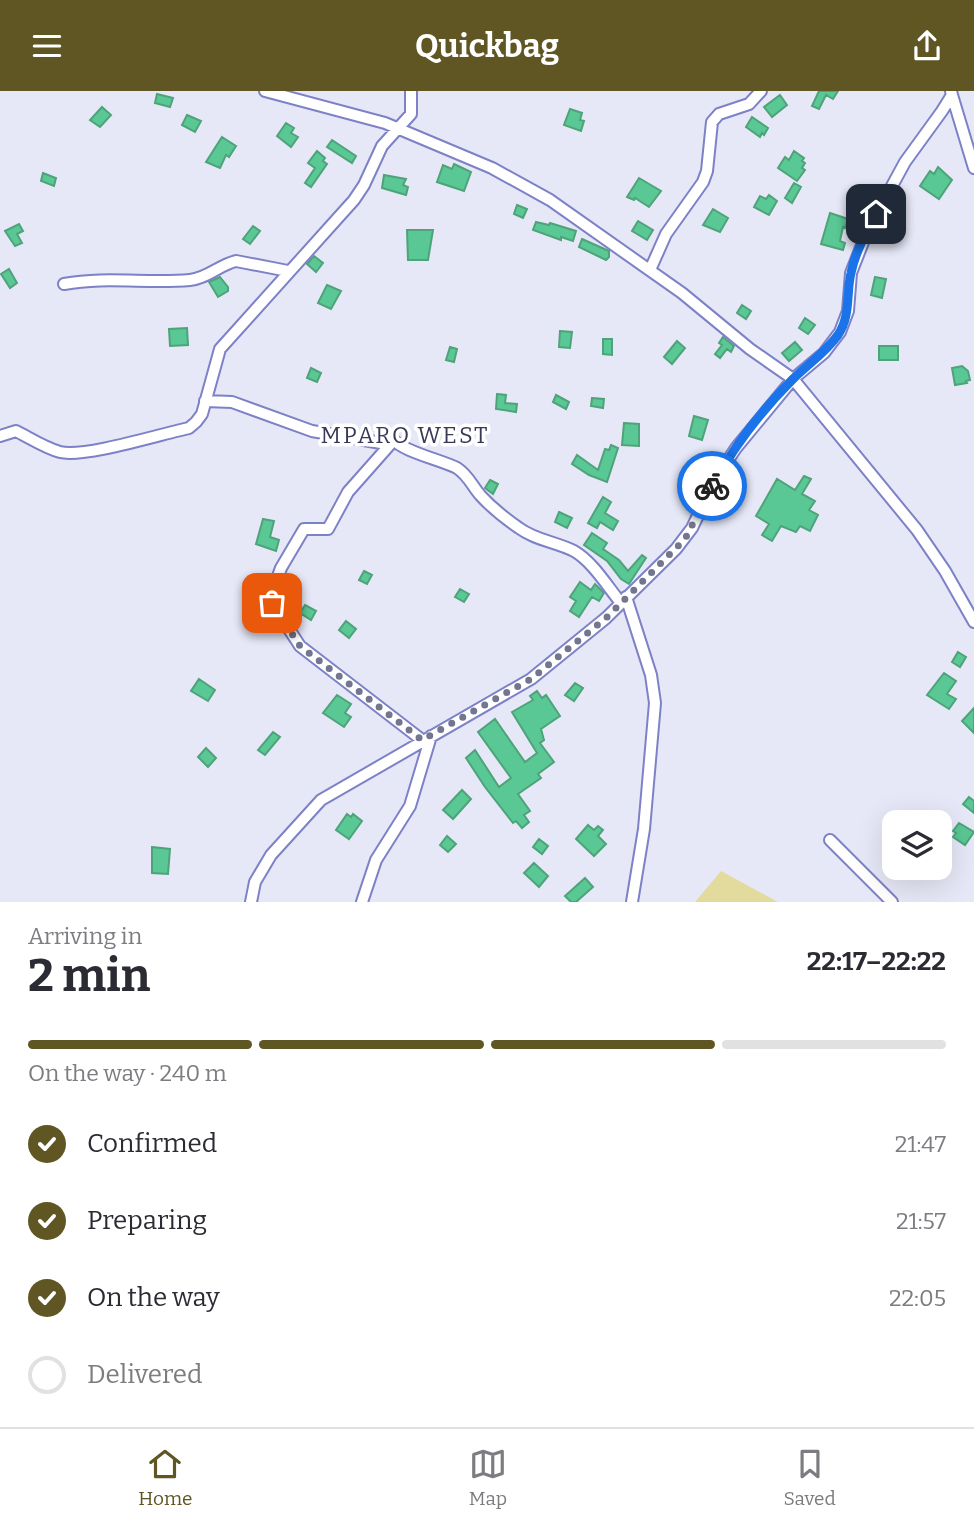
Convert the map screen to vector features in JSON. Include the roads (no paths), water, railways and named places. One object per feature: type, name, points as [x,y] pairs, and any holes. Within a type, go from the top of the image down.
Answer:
[{"type":"street","points":[[265,91],[385,123],[492,168],[550,200],[650,270],[750,349],[793,379],[917,530],[945,571],[974,622]]},
{"type":"street","points":[[0,436],[16,431],[61,452],[88,451],[189,428],[202,414],[220,349],[365,185],[382,146],[411,114],[411,91]]},
{"type":"street","points":[[650,270],[666,234],[703,182],[709,160],[710,128],[715,118],[744,107],[761,91]]},
{"type":"street","points":[[951,93],[974,168]]},
{"type":"street","points":[[251,902],[255,882],[271,855],[321,800],[531,679],[623,600],[685,539],[715,480],[736,448],[793,379],[824,353],[840,332],[848,311],[851,273],[867,232],[905,162],[951,93]]},
{"type":"street","points":[[64,284],[102,279],[193,280],[212,274],[236,261],[288,271]]},
{"type":"street","points":[[205,401],[232,402],[312,431],[381,443],[394,440]]},
{"type":"street","points":[[394,440],[399,447],[431,457],[466,474],[483,498],[520,529],[542,541],[575,552],[589,563],[623,600],[651,675],[655,703],[644,829],[632,902]]},
{"type":"street","points":[[394,440],[348,492],[328,529],[304,529],[297,538],[273,590],[272,603],[300,646],[427,738]]},
{"type":"street","points":[[362,902],[376,859],[410,806],[427,738]]},
{"type":"street","points":[[830,840],[892,902]]},
{"type":"district","name":"MPARO WEST","points":[[405,435]]}]
